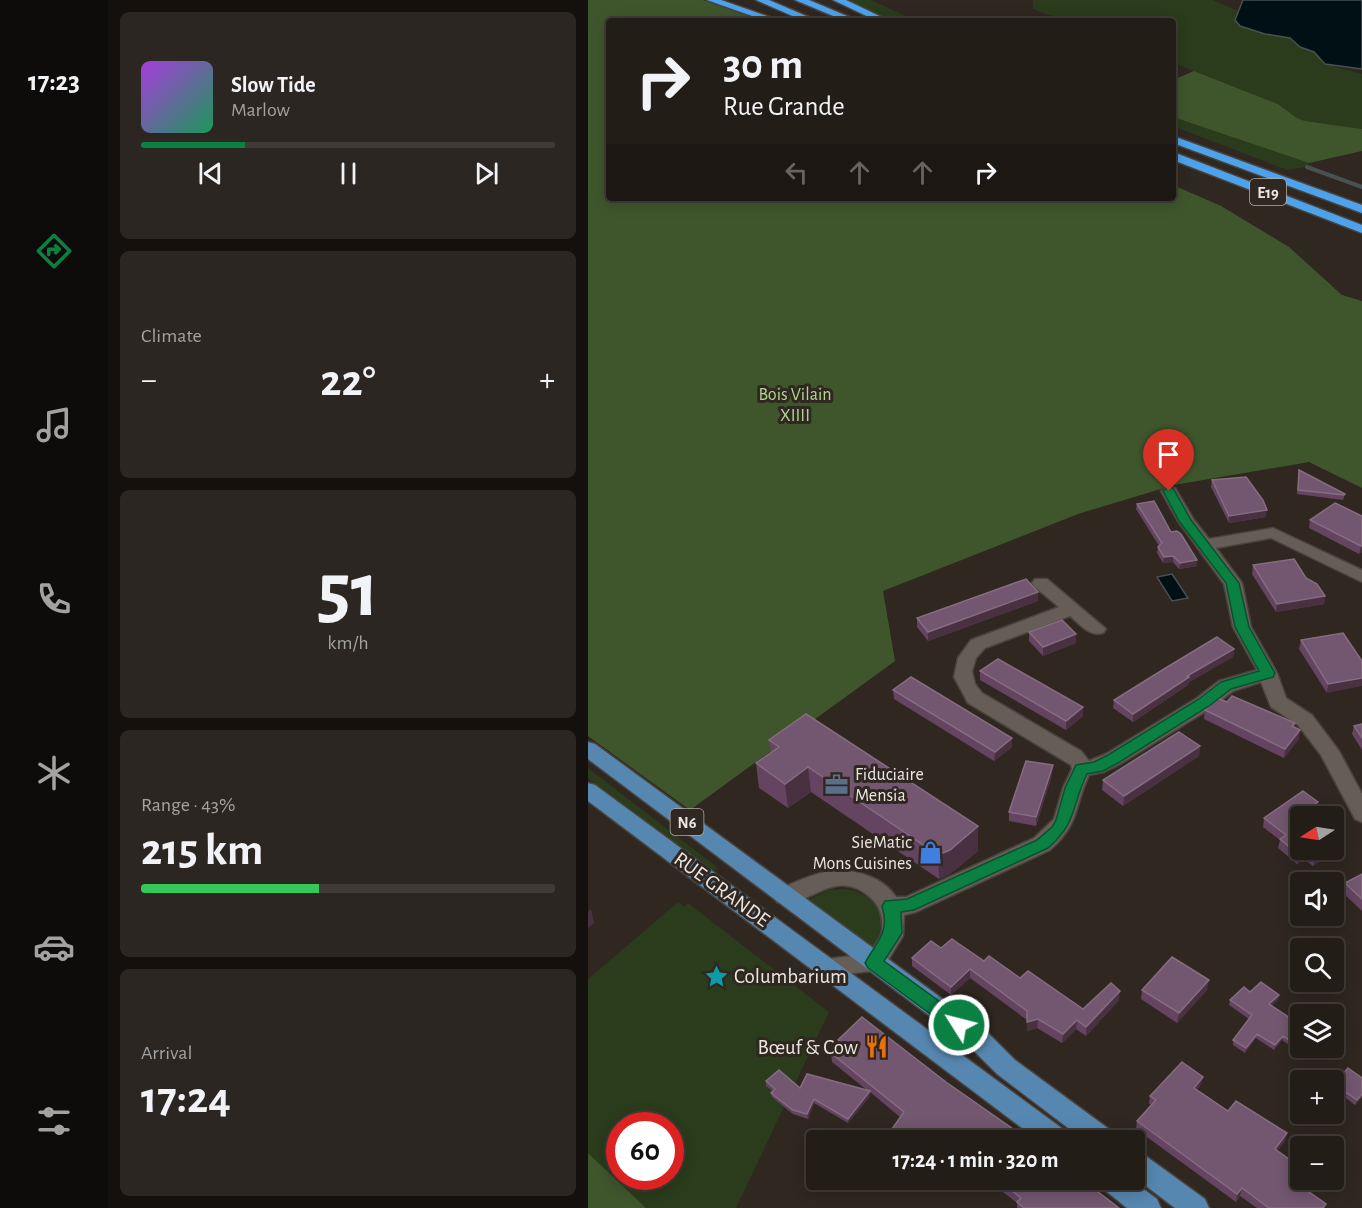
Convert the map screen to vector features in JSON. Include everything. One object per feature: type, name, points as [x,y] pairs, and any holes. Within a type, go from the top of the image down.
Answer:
[{"type":"highway","points":[[712,0],[767,18]]},
{"type":"highway","points":[[761,0],[806,18]]},
{"type":"highway","points":[[800,0],[846,18]]},
{"type":"highway","points":[[838,0],[878,18]]},
{"type":"highway","name":"E19","points":[[1176,140],[1362,209]]},
{"type":"highway","name":"E19","points":[[1176,157],[1362,229]]},
{"type":"main road","name":"RUE GRANDE","points":[[588,749],[976,1037],[1006,1067],[1091,1130]]},
{"type":"main road","name":"RUE GRANDE","points":[[588,790],[1045,1130]]},
{"type":"main road","points":[[1145,1170],[1196,1208]]},
{"type":"main road","points":[[1124,1190],[1148,1208]]},
{"type":"street","points":[[1169,491],[1186,521],[1233,583],[1242,627],[1268,673],[1278,702],[1305,720],[1329,752],[1362,814]]},
{"type":"street","points":[[1206,545],[1273,533],[1362,577]]},
{"type":"street","points":[[1041,583],[1097,629]]},
{"type":"street","points":[[1071,609],[978,644],[967,655],[963,675],[966,688],[975,698],[1074,756],[1082,769]]},
{"type":"street","points":[[1082,769],[1097,767],[1113,759],[1204,703],[1226,686],[1268,673]]},
{"type":"street","points":[[826,967],[874,963],[893,933],[894,917],[891,906],[908,906],[1042,844],[1058,831],[1064,820],[1072,788],[1082,769]]},
{"type":"street","name":"RUE GRANDE","points":[[785,896],[832,878],[846,879],[861,882],[877,890],[891,906]]},
{"type":"green space","name":"Bois Vilain XIIII","points":[[588,0],[703,0],[756,18],[606,18],[606,201],[1176,201],[1176,186],[1221,206],[1289,247],[1342,295],[1362,301],[1362,488],[1309,462],[1174,485],[1078,514],[883,591],[895,661],[690,810],[588,736]]},
{"type":"green space","points":[[847,0],[871,0],[910,18],[886,18]]},
{"type":"green space","points":[[1033,0],[1213,0],[1238,11],[1236,20],[1265,34],[1290,38],[1300,47],[1314,52],[1325,64],[1362,74],[1362,129],[1305,121],[1278,104],[1176,64],[1176,18],[1058,18],[1033,9]]},
{"type":"green space","points":[[1194,71],[1278,104],[1305,121],[1362,129],[1362,151],[1309,163],[1176,118],[1176,79]]},
{"type":"green space","points":[[1176,118],[1309,163],[1307,167],[1287,170],[1176,127]]},
{"type":"green space","points":[[588,768],[718,868],[714,871],[588,778]]},
{"type":"green space","points":[[847,889],[867,897],[879,910],[881,927],[873,947],[806,901],[829,890]]},
{"type":"green space","points":[[678,902],[684,907],[688,903],[829,1012],[736,1208],[646,1208],[627,1190],[684,1190],[684,1112],[606,1112],[606,1170],[588,1153],[588,979]]},
{"type":"green space","points":[[588,1153],[606,1170],[606,1190],[627,1190],[646,1208],[588,1208]]},
{"type":"shaded area","points":[[1243,0],[1362,0],[1362,69],[1325,64],[1314,52],[1300,47],[1290,38],[1265,34],[1240,26],[1235,20]]},
{"type":"shaded area","points":[[1172,574],[1188,598],[1172,601],[1157,577]]},
{"type":"building","points":[[1299,470],[1345,494],[1298,490]]},
{"type":"building","points":[[1246,477],[1263,500],[1267,510],[1229,516],[1212,480]]},
{"type":"building","points":[[1154,501],[1171,532],[1177,531],[1181,534],[1197,560],[1180,563],[1173,556],[1164,557],[1158,547],[1162,543],[1137,504]]},
{"type":"building","points":[[1335,503],[1362,516],[1361,546],[1310,520]]},
{"type":"building","points":[[1294,559],[1306,578],[1317,584],[1325,596],[1277,604],[1253,565]]},
{"type":"building","points":[[1026,579],[1038,592],[928,632],[917,618]]},
{"type":"building","points":[[1062,620],[1076,634],[1043,647],[1029,632]]},
{"type":"building","points":[[1343,633],[1362,661],[1362,678],[1328,684],[1301,640]]},
{"type":"building","points":[[1217,637],[1234,649],[1187,676],[1189,677],[1133,714],[1114,700],[1164,669]]},
{"type":"building","points":[[998,659],[1083,707],[1066,721],[980,671]]},
{"type":"building","points":[[911,677],[1012,738],[995,752],[893,690]]},
{"type":"building","points":[[1232,696],[1295,723],[1292,726],[1300,730],[1285,749],[1205,710],[1217,698],[1227,702]]},
{"type":"building","points":[[806,714],[978,826],[950,850],[938,855],[808,767],[785,784],[756,763],[779,747],[769,740]]},
{"type":"building","points":[[1362,724],[1362,738],[1354,726]]},
{"type":"building","points":[[1179,732],[1200,746],[1124,796],[1103,780]]},
{"type":"building","points":[[1026,761],[1053,765],[1036,817],[1009,812]]},
{"type":"building","points":[[1303,791],[1318,802],[1312,806],[1290,806],[1290,847],[1280,839],[1286,835],[1264,818]]},
{"type":"building","points":[[1362,874],[1362,899],[1345,883]]},
{"type":"building","points":[[952,939],[984,961],[989,956],[1020,978],[1028,971],[1083,1009],[1111,983],[1120,991],[1086,1027],[1077,1020],[1063,1034],[1038,1019],[1027,1022],[1027,1011],[970,969],[951,987],[912,958],[931,941],[941,948]]},
{"type":"building","points":[[1172,957],[1209,980],[1179,1013],[1142,990]]},
{"type":"building","points":[[1261,982],[1279,995],[1269,1004],[1290,1018],[1290,1040],[1283,1036],[1275,1045],[1257,1034],[1246,1048],[1233,1040],[1252,1015],[1230,1000],[1244,987],[1250,992]]},
{"type":"building","points":[[862,1017],[946,1082],[1015,1130],[891,1130],[904,1112],[831,1053],[842,1043],[838,1040]]},
{"type":"building","points":[[1182,1062],[1203,1077],[1194,1088],[1228,1111],[1236,1101],[1287,1133],[1275,1149],[1290,1160],[1290,1190],[1306,1190],[1326,1204],[1323,1208],[1269,1208],[1242,1188],[1237,1194],[1137,1121],[1156,1100],[1150,1096]]},
{"type":"building","points":[[1348,1068],[1362,1078],[1362,1094],[1357,1100],[1344,1091],[1344,1073]]},
{"type":"building","points":[[779,1070],[800,1088],[807,1074],[870,1091],[848,1119],[814,1099],[807,1114],[793,1110],[771,1093],[775,1089],[766,1081]]},
{"type":"building","points":[[1011,1190],[1095,1190],[1119,1208],[1024,1208],[1017,1202],[1021,1198]]},
{"type":"waterway","points":[[1307,167],[1362,187]]},
{"type":"place","name":"Fiduciaire Mensia","points":[[837,784]]},
{"type":"place","name":"SieMatic Mons Cuisines","points":[[930,852]]},
{"type":"place","name":"Columbarium","points":[[716,976]]},
{"type":"place","name":"Bœuf & Cow","points":[[876,1047]]},
{"type":"route","points":[[959,1025],[874,963],[893,933],[894,917],[891,906],[908,906],[1042,844],[1058,831],[1064,820],[1072,788],[1082,769],[1097,767],[1113,759],[1204,703],[1226,686],[1268,673],[1242,627],[1233,583],[1186,521],[1169,491]]}]
